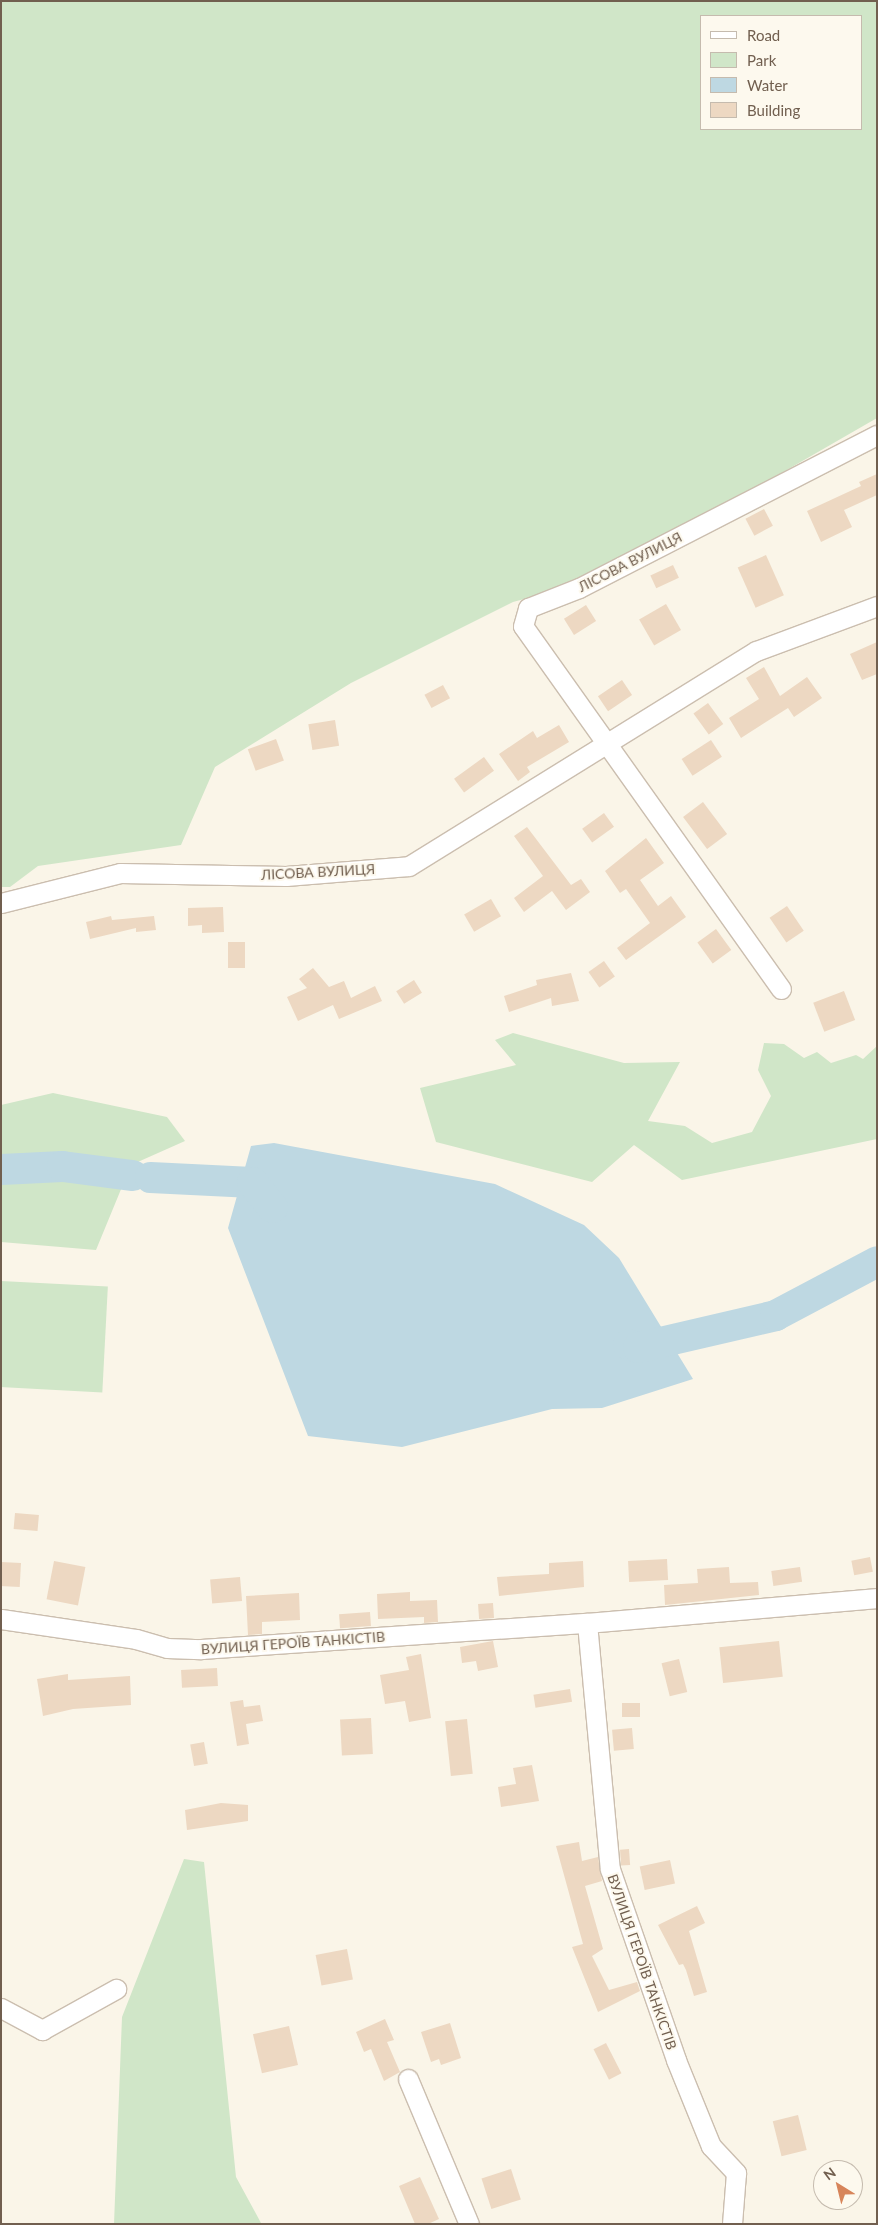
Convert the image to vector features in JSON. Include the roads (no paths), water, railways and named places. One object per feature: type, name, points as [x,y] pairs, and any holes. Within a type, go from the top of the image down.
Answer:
[{"type":"street","name":"ЛІСОВА ВУЛИЦЯ","points":[[781,989],[606,748],[523,626],[528,608],[579,588],[877,434]]},
{"type":"street","name":"ЛІСОВА ВУЛИЦЯ","points":[[1,903],[120,873],[286,876],[409,866],[606,748],[756,651],[877,606]]},
{"type":"street","name":"ВУЛИЦЯ ГЕРОЇВ ТАНКІСТІВ","points":[[1,1619],[136,1639],[168,1648],[201,1649],[587,1623],[877,1598]]},
{"type":"street","name":"ВУЛИЦЯ ГЕРОЇВ ТАНКІСТІВ","points":[[587,1623],[610,1869],[686,2086],[711,2146],[736,2173],[732,2224]]},
{"type":"street","points":[[1,2008],[42,2030],[116,1989]]},
{"type":"street","points":[[408,2079],[469,2224]]},
{"type":"water","points":[[274,1143],[495,1184],[584,1225],[619,1258],[693,1379],[602,1408],[552,1409],[402,1447],[308,1436],[228,1228],[251,1146]]},
{"type":"waterway","points":[[1,1169],[62,1166],[132,1175]]},
{"type":"waterway","points":[[150,1177],[252,1182],[272,1207]]},
{"type":"waterway","points":[[628,1344],[638,1347],[775,1315],[877,1261]]}]
